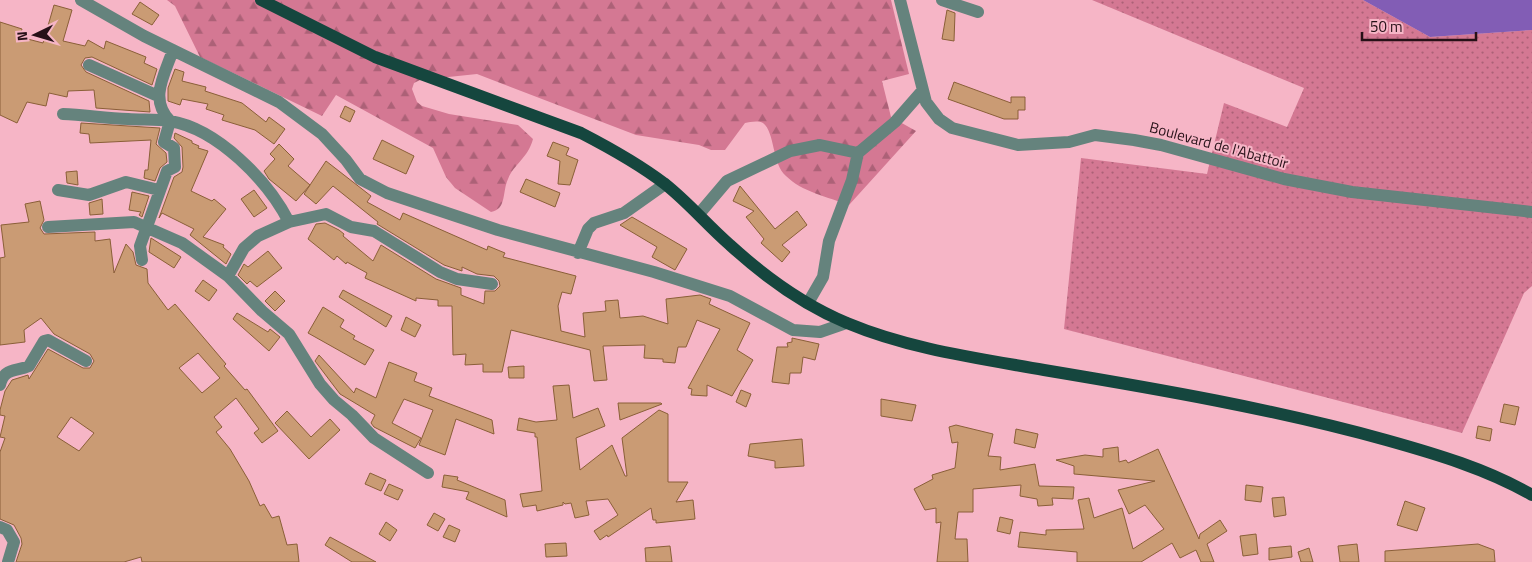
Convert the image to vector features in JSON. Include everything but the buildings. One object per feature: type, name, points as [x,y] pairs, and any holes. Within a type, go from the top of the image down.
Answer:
[{"type":"main road","points":[[261,0],[375,56],[581,133],[611,148],[665,184],[700,214],[727,243],[753,265],[808,303],[846,323],[939,352],[1275,412],[1349,430],[1444,456],[1517,486],[1532,495]]},
{"type":"street","points":[[81,0],[173,50],[280,102],[322,134],[360,178],[388,193],[446,214],[578,253],[654,272],[730,296],[793,330],[820,332],[846,323]]},
{"type":"street","name":"Boulevard de l'Abattoir","points":[[900,0],[926,102],[939,119],[952,128],[1018,145],[1069,142],[1095,135],[1134,140],[1161,145],[1303,183],[1352,192],[1532,212]]},
{"type":"street","points":[[942,0],[978,12]]},
{"type":"street","points":[[170,121],[162,113],[158,96],[173,50]]},
{"type":"street","points":[[89,65],[158,96]]},
{"type":"street","points":[[808,303],[822,277],[829,241],[852,180],[858,153],[895,122],[923,90]]},
{"type":"street","points":[[63,114],[170,121],[210,138],[253,173],[277,200],[289,222]]},
{"type":"street","points":[[142,260],[140,246],[159,190],[167,171],[175,167],[174,148],[164,142],[170,121]]},
{"type":"street","points":[[700,214],[727,181],[790,152],[820,145],[858,153]]},
{"type":"street","points":[[58,190],[90,195],[126,182],[159,190]]},
{"type":"street","points":[[578,253],[588,229],[594,223],[624,213],[665,184]]},
{"type":"street","points":[[228,276],[244,248],[269,230],[289,222],[330,215],[351,227],[374,231],[440,272],[457,279],[492,284]]},
{"type":"street","points":[[48,227],[134,222],[146,229],[182,243],[228,276],[262,311],[290,334],[320,384],[374,438],[428,472]]},
{"type":"street","points":[[0,385],[4,374],[9,370],[29,366],[44,341],[48,340],[86,361]]},
{"type":"street","points":[[0,527],[7,530],[14,542],[8,562]]},
{"type":"green space","points":[[167,0],[891,0],[909,74],[882,81],[891,117],[916,131],[849,205],[824,197],[792,182],[781,171],[770,133],[761,122],[745,123],[725,150],[711,150],[699,145],[636,135],[477,74],[420,80],[414,83],[412,89],[417,102],[422,106],[449,114],[518,125],[533,139],[528,151],[508,179],[502,204],[491,212],[455,188],[446,177],[433,148],[336,95],[322,116],[200,57],[175,6]]},
{"type":"green space","points":[[1092,0],[1363,0],[1430,37],[1532,30],[1532,286],[1524,293],[1462,433],[1064,329],[1081,158],[1207,174],[1224,103],[1287,127],[1304,88]]},
{"type":"shaded area","points":[[1363,0],[1532,0],[1532,30],[1430,37]]}]
